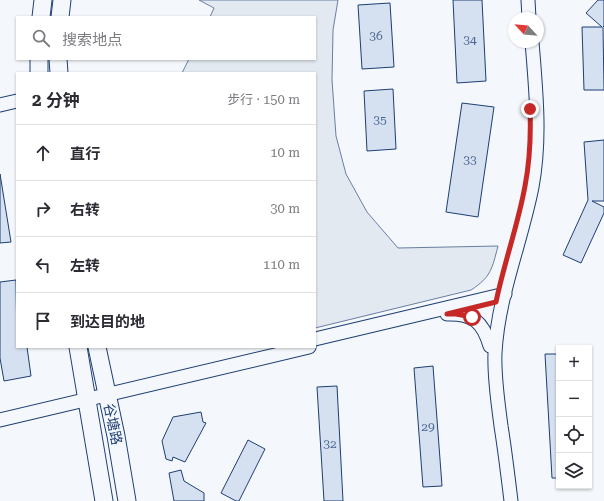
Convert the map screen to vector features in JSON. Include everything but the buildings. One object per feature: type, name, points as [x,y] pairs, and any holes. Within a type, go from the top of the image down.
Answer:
[{"type":"main road","points":[[41,16],[43,0]]},
{"type":"main road","points":[[60,16],[62,0]]},
{"type":"main road","points":[[39,60],[39,72]]},
{"type":"main road","points":[[58,60],[59,72]]},
{"type":"main road","name":"谷塘路","points":[[78,348],[104,501]]},
{"type":"main road","name":"谷塘路","points":[[97,348],[116,436],[127,501]]},
{"type":"street","points":[[521,0],[525,12]]},
{"type":"street","points":[[527,12],[528,0]]},
{"type":"street","points":[[529,12],[533,0]]},
{"type":"street","points":[[512,501],[496,387],[495,353],[503,275],[525,186],[530,158],[531,127],[525,48]]},
{"type":"street","points":[[505,501],[490,388],[490,346],[501,298],[532,187],[538,133],[532,48]]},
{"type":"street","points":[[0,105],[16,101]]},
{"type":"street","points":[[0,112],[16,108]]},
{"type":"street","points":[[478,300],[493,291],[503,275]]},
{"type":"street","points":[[316,339],[478,300],[501,298]]},
{"type":"street","points":[[316,346],[447,314],[501,298]]},
{"type":"street","points":[[447,314],[472,317],[479,323],[490,346]]},
{"type":"street","points":[[106,392],[278,348]]},
{"type":"street","points":[[0,413],[106,392],[304,348]]},
{"type":"street","points":[[0,420],[86,396]]},
{"type":"shaded area","points":[[199,0],[338,0],[333,30],[332,80],[336,136],[346,174],[367,212],[398,248],[498,246],[490,272],[483,281],[471,290],[316,328],[316,72],[182,72],[188,60],[316,60],[316,16],[210,16],[214,8]]},
{"type":"route","points":[[472,317],[447,314],[496,302],[516,226],[530,158],[530,109]]}]
